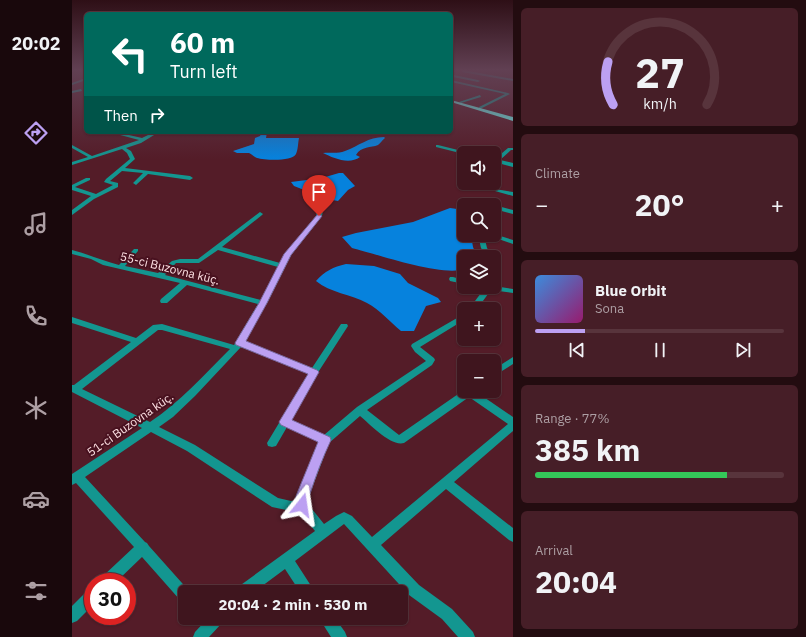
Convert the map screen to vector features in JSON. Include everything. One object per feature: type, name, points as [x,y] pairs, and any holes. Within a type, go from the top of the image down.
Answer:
[{"type":"main road","points":[[453,100],[513,118]]},
{"type":"main road","points":[[453,101],[513,118]]},
{"type":"street","points":[[461,102],[468,100]]},
{"type":"street","points":[[480,108],[500,100]]},
{"type":"street","points":[[120,134],[143,140]]},
{"type":"street","points":[[72,164],[124,148],[154,134]]},
{"type":"street","points":[[72,146],[93,158]]},
{"type":"street","points":[[438,146],[457,151]]},
{"type":"street","points":[[72,213],[96,196],[116,186],[107,181],[133,159],[129,152],[124,148]]},
{"type":"street","points":[[501,156],[510,149],[513,149]]},
{"type":"street","points":[[501,162],[513,165]]},
{"type":"street","points":[[122,168],[190,178]]},
{"type":"street","points":[[136,183],[147,172]]},
{"type":"street","points":[[72,188],[88,179]]},
{"type":"street","points":[[72,188],[96,196]]},
{"type":"street","points":[[497,190],[513,194]]},
{"type":"street","points":[[501,208],[513,212]]},
{"type":"street","name":"51-ci Buzovna küç.","points":[[74,478],[150,428],[183,403],[238,346],[263,303],[281,266],[294,246],[319,216],[320,210]]},
{"type":"street","points":[[176,261],[198,261],[260,214]]},
{"type":"street","points":[[501,238],[513,242]]},
{"type":"street","points":[[216,247],[281,266]]},
{"type":"street","points":[[121,267],[136,250]]},
{"type":"street","name":"55-ci Buzovna küç.","points":[[72,252],[93,258],[102,263],[160,276],[263,303]]},
{"type":"street","points":[[160,276],[176,261],[181,254]]},
{"type":"street","points":[[453,279],[457,280]]},
{"type":"street","points":[[164,301],[185,283]]},
{"type":"street","points":[[501,289],[513,291]]},
{"type":"street","points":[[72,320],[137,342]]},
{"type":"street","points":[[323,532],[302,505],[303,496],[325,440],[360,410],[429,363],[431,360],[430,358],[417,350],[415,346],[457,320]]},
{"type":"street","points":[[272,443],[314,372],[344,326]]},
{"type":"street","points":[[302,505],[291,506],[276,503],[198,452],[74,388],[153,329],[159,327],[238,346],[314,372]]},
{"type":"street","points":[[501,369],[513,360]]},
{"type":"street","points":[[360,410],[395,439],[400,440],[460,398]]},
{"type":"street","points":[[480,398],[513,422]]},
{"type":"street","points":[[285,422],[325,440]]},
{"type":"street","points":[[372,545],[513,425]]},
{"type":"street","points":[[74,478],[143,547],[178,586]]},
{"type":"street","points":[[446,482],[513,536]]},
{"type":"street","points":[[252,585],[344,518],[348,520],[414,590],[443,611],[468,637]]},
{"type":"street","points":[[116,573],[143,547]]},
{"type":"street","points":[[286,560],[303,585]]},
{"type":"street","points":[[72,616],[84,604]]},
{"type":"street","points":[[200,637],[208,625]]},
{"type":"street","points":[[331,625],[340,637]]},
{"type":"water","points":[[261,134],[267,134],[266,138],[299,138],[296,154],[289,158],[271,160],[257,158],[249,153],[237,153],[233,151],[254,144],[255,138]]},
{"type":"water","points":[[373,138],[385,138],[378,145],[358,152],[356,155],[360,157],[356,159],[346,161],[323,153],[342,152]]},
{"type":"water","points":[[343,173],[355,186],[348,190],[338,201],[327,199],[294,186],[291,182],[322,178]]},
{"type":"water","points":[[450,208],[457,209],[457,242],[472,242],[474,250],[457,250],[457,270],[441,270],[409,264],[352,248],[342,237],[356,233],[413,222]]},
{"type":"water","points":[[346,264],[374,266],[400,274],[408,283],[438,298],[441,302],[426,306],[414,331],[401,331],[367,303],[334,291],[316,281],[330,270]]},
{"type":"route","points":[[302,505],[303,496],[325,440],[285,422],[314,372],[240,343],[263,303],[288,254],[319,216]]}]
